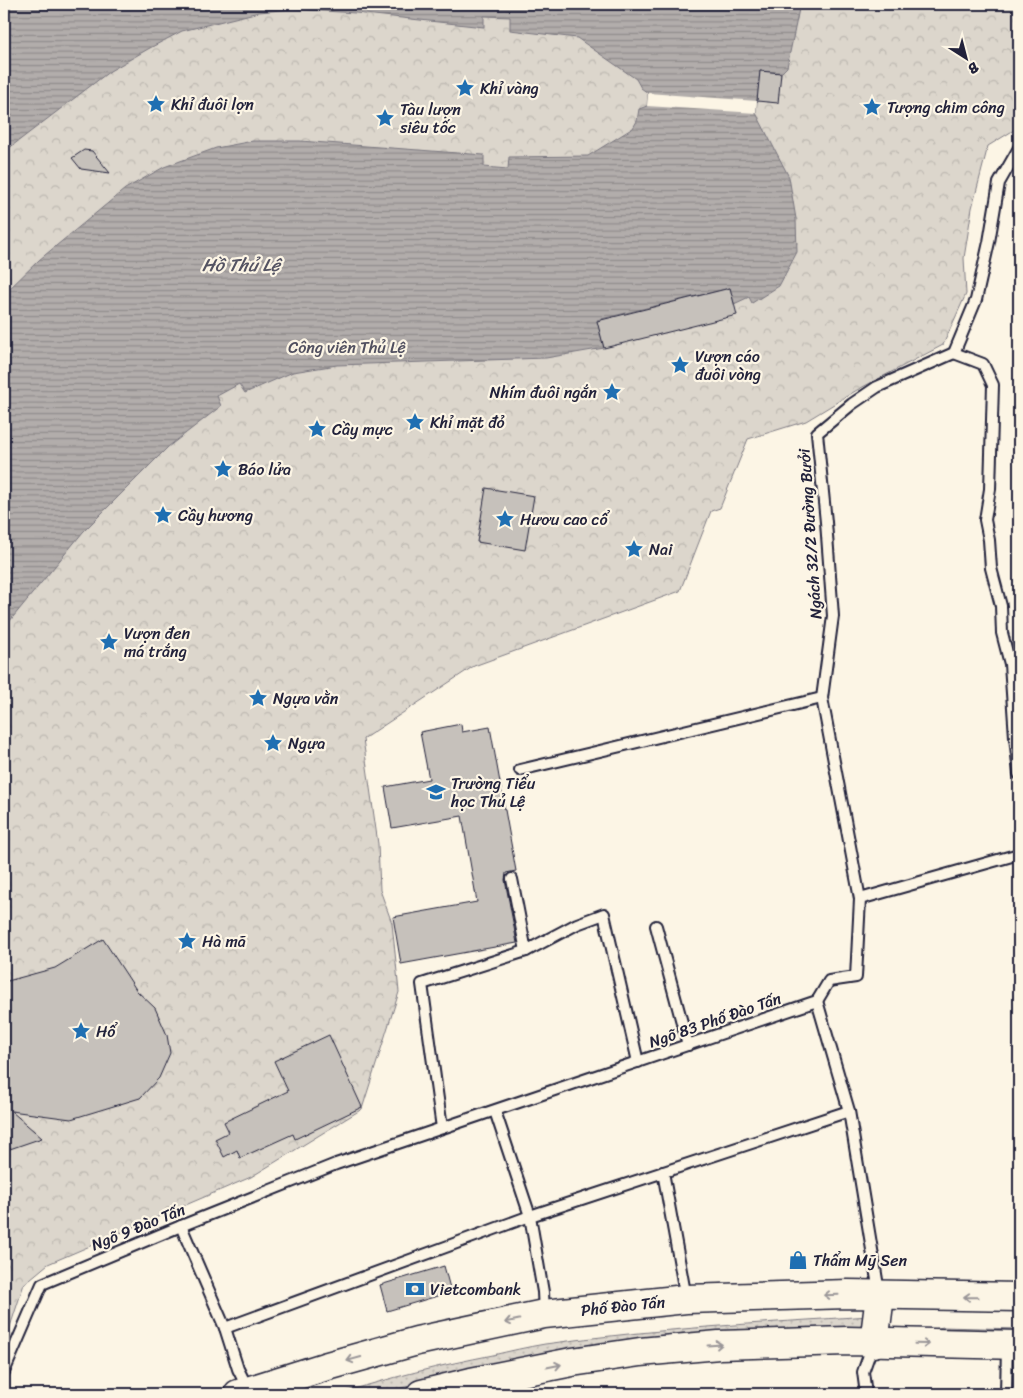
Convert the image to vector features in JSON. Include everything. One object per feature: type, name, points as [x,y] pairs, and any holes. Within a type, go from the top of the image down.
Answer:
[{"type":"main road","name":"Phố Đào Tấn","points":[[243,1392],[417,1341],[544,1314],[686,1299],[848,1294],[1019,1297]]},
{"type":"main road","points":[[874,1343],[880,1296]]},
{"type":"main road","points":[[421,1394],[572,1362],[640,1352],[728,1344],[847,1341],[1013,1345]]},
{"type":"lane","points":[[1019,148],[999,183],[989,242],[976,300],[954,353],[983,364],[993,384],[990,489],[985,520],[991,568],[1001,606],[1002,633],[1010,664],[1019,774]]},
{"type":"lane","name":"Ngách 32/2 Đường Bưởi","points":[[817,1001],[829,981],[856,977],[860,899],[822,698],[833,616],[817,433],[852,404],[877,387],[954,353]]},
{"type":"lane","points":[[520,770],[822,698]]},
{"type":"lane","points":[[860,899],[1019,854]]},
{"type":"lane","points":[[512,879],[526,951]]},
{"type":"lane","points":[[442,1128],[422,984],[526,951],[576,924],[604,914],[638,1062]]},
{"type":"lane","points":[[656,926],[688,1045]]},
{"type":"lane","points":[[817,1001],[849,1111],[880,1296]]},
{"type":"lane","name":"Ngõ 83 Phố Đào Tấn","points":[[336,1164],[817,1001]]},
{"type":"lane","points":[[495,1111],[530,1216],[544,1314]]},
{"type":"lane","points":[[225,1328],[530,1216],[849,1111]]},
{"type":"lane","name":"Ngõ 9 Đào Tấn","points":[[4,1372],[42,1284],[336,1164]]},
{"type":"lane","points":[[663,1172],[686,1299]]},
{"type":"lane","points":[[181,1226],[225,1328],[243,1392]]},
{"type":"lane","points":[[866,1394],[863,1372],[874,1343]]},
{"type":"lane","points":[[1006,1394],[1013,1345]]},
{"type":"green space","name":"Công viên Thủ Lệ","points":[[4,4],[1019,4],[1019,127],[988,146],[972,208],[964,258],[966,294],[943,345],[857,390],[806,421],[748,439],[720,508],[711,511],[680,591],[474,666],[363,739],[378,844],[380,890],[392,923],[399,992],[362,1109],[251,1177],[48,1264],[24,1284],[4,1345]]},
{"type":"green space","points":[[870,1316],[865,1332],[453,1374],[379,1394],[338,1394],[435,1368],[545,1344],[667,1330]]},
{"type":"green space","points":[[943,1327],[1019,1329],[1019,1341],[934,1329]]},
{"type":"water","name":"Hồ Thủ Lệ","points":[[4,4],[800,4],[787,67],[781,73],[760,71],[756,113],[789,177],[796,219],[797,252],[779,286],[752,303],[749,297],[734,304],[730,288],[597,320],[604,348],[546,358],[337,365],[293,372],[245,393],[239,384],[217,396],[221,406],[168,447],[83,532],[4,628],[4,294],[39,260],[125,189],[164,167],[216,148],[253,141],[300,141],[484,155],[484,167],[508,169],[509,157],[588,156],[633,128],[637,121],[639,109],[647,106],[648,93],[641,88],[636,79],[577,38],[510,30],[510,17],[484,16],[484,27],[356,13],[292,9],[259,12],[182,31],[148,49],[110,71],[4,152]]},
{"type":"pier","points":[[648,93],[757,101],[756,113],[647,106]]},
{"type":"building","points":[[760,71],[781,73],[778,103],[757,101]]},
{"type":"building","points":[[84,150],[92,151],[110,173],[81,169],[72,158]]},
{"type":"building","points":[[730,288],[737,315],[604,348],[597,321]]},
{"type":"building","points":[[486,488],[534,496],[525,550],[477,542]]},
{"type":"building","points":[[461,724],[462,732],[490,727],[516,871],[506,873],[505,880],[517,943],[401,964],[393,917],[477,902],[462,816],[392,828],[385,787],[429,779],[420,732]]},
{"type":"building","points":[[103,939],[137,991],[155,1008],[167,1035],[170,1053],[159,1078],[140,1098],[71,1119],[11,1111],[42,1138],[4,1151],[4,982],[55,968]]},
{"type":"building","points":[[329,1035],[362,1107],[295,1139],[293,1134],[240,1158],[237,1150],[224,1157],[215,1139],[229,1132],[224,1122],[288,1091],[274,1061]]},
{"type":"building","name":"Vietcombank","points":[[444,1266],[451,1292],[387,1311],[380,1285]]},
{"type":"place","name":"Khỉ vàng","points":[[465,88]]},
{"type":"place","name":"Khỉ đuôi lợn","points":[[156,104]]},
{"type":"place","name":"Tượng chim công","points":[[872,107]]},
{"type":"place","name":"Tàu lượn siêu tốc","points":[[385,118]]},
{"type":"place","name":"Vượn cáo đuôi vòng","points":[[680,365]]},
{"type":"place","name":"Nhím đuôi ngắn","points":[[612,392]]},
{"type":"place","name":"Khỉ mặt đỏ","points":[[415,422]]},
{"type":"place","name":"Cầy mực","points":[[317,429]]},
{"type":"place","name":"Báo lửa","points":[[223,469]]},
{"type":"place","name":"Cầy hương","points":[[163,515]]},
{"type":"place","name":"Hươu cao cổ","points":[[505,519]]},
{"type":"place","name":"Nai","points":[[634,549]]},
{"type":"place","name":"Vượn đen má trắng","points":[[109,642]]},
{"type":"place","name":"Ngựa vằn","points":[[258,698]]},
{"type":"place","name":"Ngựa","points":[[273,743]]},
{"type":"place","name":"Trường Tiểu học Thủ Lệ","points":[[436,792]]},
{"type":"place","name":"Hà mã","points":[[187,941]]},
{"type":"place","name":"Hổ","points":[[81,1031]]},
{"type":"place","name":"Thẩm Mỹ Sen","points":[[798,1260]]},
{"type":"place","name":"Vietcombank","points":[[415,1289]]}]
